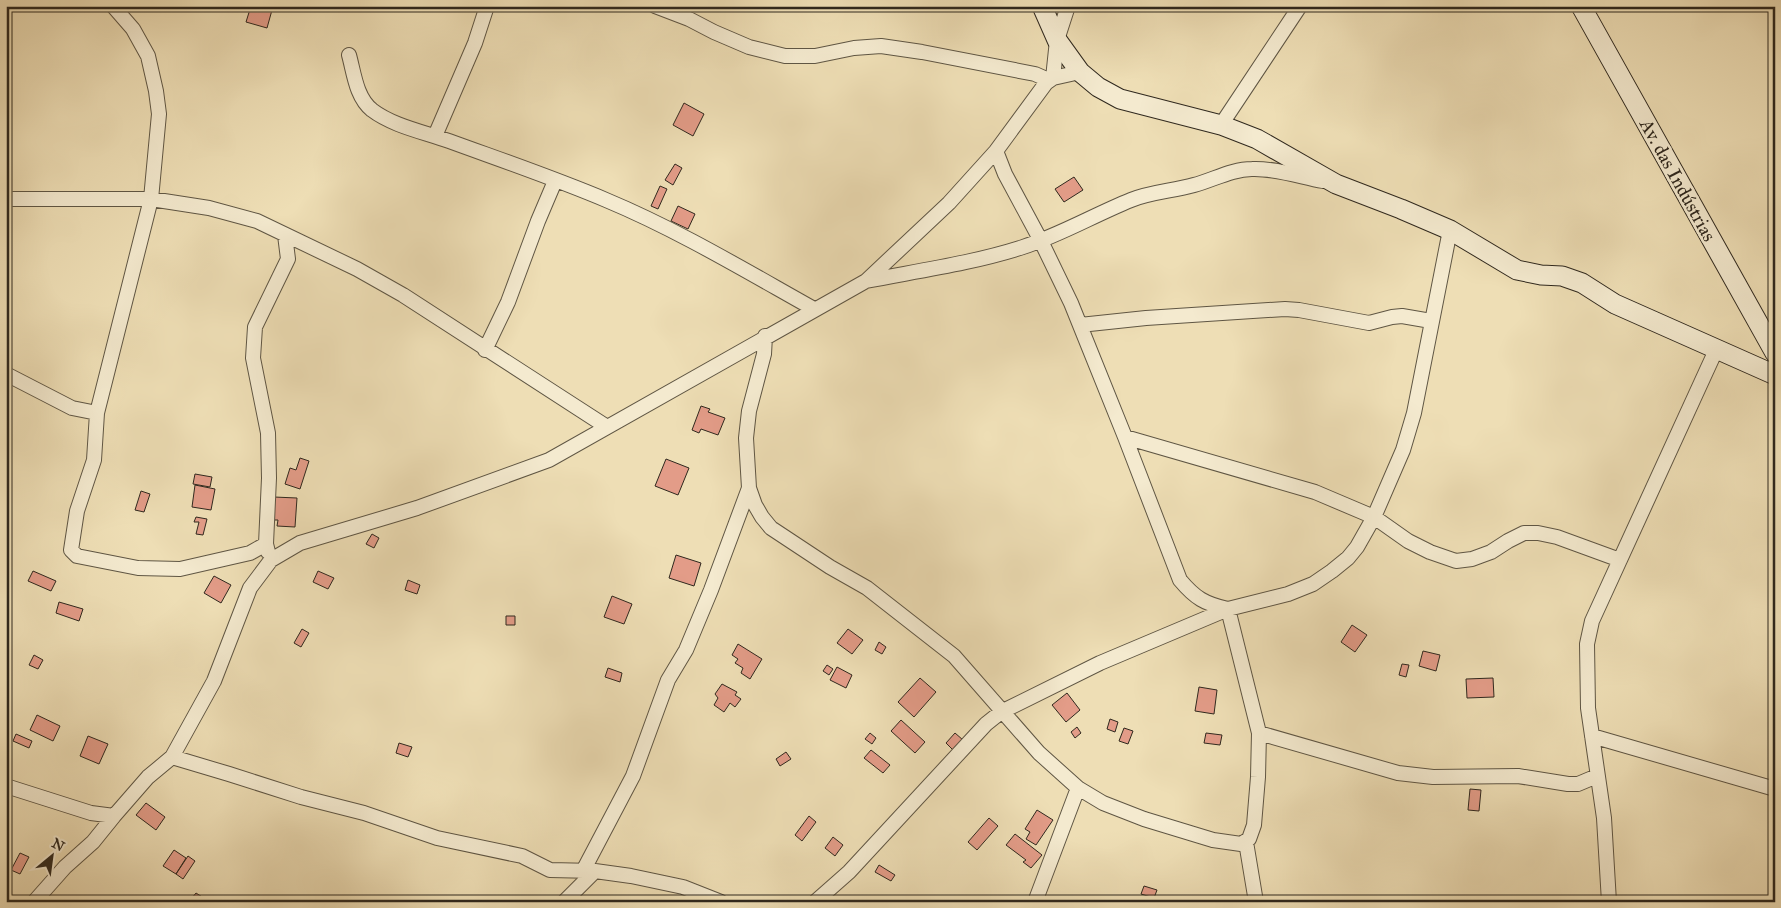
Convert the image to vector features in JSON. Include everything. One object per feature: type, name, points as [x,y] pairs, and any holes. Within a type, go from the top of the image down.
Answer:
[{"type":"street","points":[[113,6],[133,29],[148,56],[159,114],[151,199],[98,413],[94,460],[77,511],[71,540],[71,550],[77,556],[138,568],[180,569],[250,553],[266,544]]},
{"type":"street","points":[[435,136],[475,43],[487,6]]},
{"type":"street","points":[[655,6],[749,46],[785,56],[816,56],[854,48],[881,46],[1034,74],[1050,81],[1080,72]]},
{"type":"street","points":[[1042,6],[1057,40],[1080,72],[1098,87],[1120,99],[1221,125],[1257,139],[1336,184],[1450,230],[1517,270],[1541,276],[1562,276],[1582,283],[1615,304],[1716,350],[1775,374]]},
{"type":"street","points":[[34,902],[65,868],[93,842],[148,777],[172,757],[214,681],[250,588],[270,560],[300,543],[417,508],[549,460],[765,336],[866,281],[950,203],[996,151],[1050,81],[1057,40],[1068,6]]},
{"type":"street","points":[[1221,125],[1300,6]]},
{"type":"street","name":"Av. das Indústrias","points":[[1582,6],[1775,353]]},
{"type":"street","points":[[350,54],[358,87],[364,102],[373,111],[395,122],[605,200],[670,228],[814,309]]},
{"type":"street","points":[[996,151],[1005,174],[1041,241],[1080,326],[1180,580],[1190,592],[1202,601],[1212,606],[1228,609]]},
{"type":"street","points":[[866,281],[1021,248],[1041,241],[1131,200],[1155,192],[1185,188],[1238,170],[1253,168],[1270,170],[1336,184]]},
{"type":"street","points":[[485,350],[508,302],[555,181]]},
{"type":"street","points":[[6,199],[151,199],[209,208],[257,221],[357,269],[403,295],[485,350],[607,427]]},
{"type":"street","points":[[815,902],[849,872],[986,724],[1001,712],[1100,663],[1228,609],[1288,594],[1319,580],[1332,571],[1358,547],[1374,517],[1403,450],[1414,413],[1450,230]]},
{"type":"street","points":[[270,560],[266,544],[269,478],[268,433],[253,358],[255,327],[288,259],[285,235]]},
{"type":"street","points":[[288,259],[313,249]]},
{"type":"street","points":[[1080,326],[1146,318],[1285,309],[1369,323],[1402,316],[1431,321]]},
{"type":"street","points":[[765,336],[762,366],[749,411],[746,438],[750,488],[755,505],[771,528],[830,567],[867,588],[954,656],[1039,754],[1078,788],[1102,803],[1144,819],[1213,840],[1241,844],[1246,842],[1251,836],[1254,825],[1259,733],[1228,609]]},
{"type":"street","points":[[1609,902],[1604,818],[1588,708],[1588,644],[1592,621],[1716,350]]},
{"type":"street","points":[[6,374],[72,408],[98,413]]},
{"type":"street","points":[[1125,437],[1314,492],[1374,517],[1408,541],[1430,552],[1456,561],[1472,559],[1491,552],[1524,533],[1538,533],[1557,537],[1620,560]]},
{"type":"street","points":[[564,902],[589,871],[633,776],[668,680],[686,650],[750,488]]},
{"type":"street","points":[[739,517],[761,515]]},
{"type":"street","points":[[1259,733],[1398,773],[1424,776],[1518,776],[1568,784],[1578,784],[1597,776]]},
{"type":"street","points":[[1592,736],[1775,789]]},
{"type":"street","points":[[172,757],[301,797],[364,813],[437,838],[522,856],[550,870],[589,871],[631,876],[684,887],[721,902]]},
{"type":"street","points":[[6,786],[91,813],[114,816]]},
{"type":"street","points":[[1036,902],[1078,788]]},
{"type":"street","points":[[1246,842],[1256,902]]},
{"type":"building","points":[[251,6],[272,10],[267,28],[246,22]]},
{"type":"building","points":[[684,103],[704,114],[693,136],[673,125]]},
{"type":"building","points":[[675,164],[682,168],[673,185],[665,180]]},
{"type":"building","points":[[1074,177],[1083,190],[1064,202],[1055,189]]},
{"type":"building","points":[[660,186],[667,189],[658,209],[651,206]]},
{"type":"building","points":[[678,206],[695,214],[688,229],[671,221]]},
{"type":"building","points":[[701,406],[710,409],[708,412],[725,418],[718,435],[701,429],[699,433],[692,430]]},
{"type":"building","points":[[300,458],[309,461],[300,489],[285,484],[290,468],[296,470]]},
{"type":"building","points":[[666,459],[689,468],[678,495],[655,486]]},
{"type":"building","points":[[195,474],[212,477],[210,487],[193,484]]},
{"type":"building","points":[[195,485],[215,489],[211,510],[192,507]]},
{"type":"building","points":[[141,491],[150,494],[144,512],[135,510]]},
{"type":"building","points":[[274,497],[297,498],[295,527],[277,526],[278,520],[270,520]]},
{"type":"building","points":[[196,517],[207,519],[203,535],[196,534],[199,522],[194,522]]},
{"type":"building","points":[[372,534],[379,538],[374,548],[366,544]]},
{"type":"building","points":[[676,555],[701,563],[694,586],[669,578]]},
{"type":"building","points":[[33,571],[56,581],[51,591],[28,581]]},
{"type":"building","points":[[318,571],[334,578],[328,589],[313,582]]},
{"type":"building","points":[[214,576],[231,585],[221,603],[204,593]]},
{"type":"building","points":[[408,580],[420,585],[417,594],[405,590]]},
{"type":"building","points":[[612,596],[632,604],[624,624],[604,617]]},
{"type":"building","points":[[59,602],[83,609],[79,621],[56,613]]},
{"type":"building","points":[[506,616],[515,616],[515,625],[506,625]]},
{"type":"building","points":[[1352,625],[1367,635],[1355,652],[1341,642]]},
{"type":"building","points":[[302,629],[309,633],[301,647],[294,643]]},
{"type":"building","points":[[848,629],[863,640],[852,654],[837,643]]},
{"type":"building","points":[[879,642],[886,647],[882,654],[875,650]]},
{"type":"building","points":[[738,644],[762,659],[750,679],[741,673],[743,668],[735,663],[738,659],[732,655]]},
{"type":"building","points":[[1423,651],[1440,655],[1436,671],[1419,666]]},
{"type":"building","points":[[34,655],[43,660],[38,669],[29,665]]},
{"type":"building","points":[[1402,664],[1409,665],[1406,677],[1399,675]]},
{"type":"building","points":[[827,665],[833,669],[829,675],[823,671]]},
{"type":"building","points":[[837,667],[852,675],[846,688],[830,680]]},
{"type":"building","points":[[608,668],[622,673],[620,682],[605,677]]},
{"type":"building","points":[[920,678],[936,692],[914,717],[898,702]]},
{"type":"building","points":[[1493,678],[1494,697],[1467,698],[1466,679]]},
{"type":"building","points":[[722,684],[737,692],[735,695],[741,699],[735,707],[730,703],[724,712],[714,705],[718,698],[715,694]]},
{"type":"building","points":[[1199,687],[1217,690],[1214,714],[1195,711]]},
{"type":"building","points":[[1067,693],[1080,710],[1066,722],[1052,705]]},
{"type":"building","points":[[37,715],[60,726],[53,741],[30,730]]},
{"type":"building","points":[[1110,719],[1118,722],[1115,732],[1107,729]]},
{"type":"building","points":[[901,720],[925,742],[915,753],[891,731]]},
{"type":"building","points":[[1077,727],[1081,733],[1075,738],[1071,732]]},
{"type":"building","points":[[1124,728],[1133,731],[1128,744],[1119,741]]},
{"type":"building","points":[[870,733],[876,738],[872,744],[865,739]]},
{"type":"building","points":[[955,733],[963,740],[953,750],[946,743]]},
{"type":"building","points":[[1206,733],[1222,735],[1220,745],[1204,743]]},
{"type":"building","points":[[16,734],[32,741],[29,748],[13,741]]},
{"type":"building","points":[[88,736],[108,744],[99,764],[80,756]]},
{"type":"building","points":[[399,743],[412,747],[408,757],[396,753]]},
{"type":"building","points":[[871,750],[890,765],[883,773],[864,758]]},
{"type":"building","points":[[786,752],[791,759],[780,766],[776,759]]},
{"type":"building","points":[[1470,789],[1481,790],[1479,811],[1468,810]]},
{"type":"building","points":[[146,803],[165,817],[156,830],[136,815]]},
{"type":"building","points":[[1037,810],[1053,820],[1036,845],[1026,839],[1030,832],[1025,829]]},
{"type":"building","points":[[809,816],[816,822],[802,841],[795,835]]},
{"type":"building","points":[[989,818],[998,826],[977,850],[968,842]]},
{"type":"building","points":[[1015,834],[1042,855],[1031,868],[1023,862],[1026,860],[1006,845]]},
{"type":"building","points":[[833,837],[843,845],[835,856],[825,848]]},
{"type":"building","points":[[174,850],[186,858],[176,874],[163,866]]},
{"type":"building","points":[[20,853],[29,857],[20,874],[11,870]]},
{"type":"building","points":[[188,856],[195,861],[183,879],[176,874]]},
{"type":"building","points":[[879,865],[895,875],[891,881],[875,872]]},
{"type":"building","points":[[1144,886],[1157,890],[1154,898],[1141,894]]},
{"type":"building","points":[[196,893],[210,902],[195,902],[191,899]]}]
